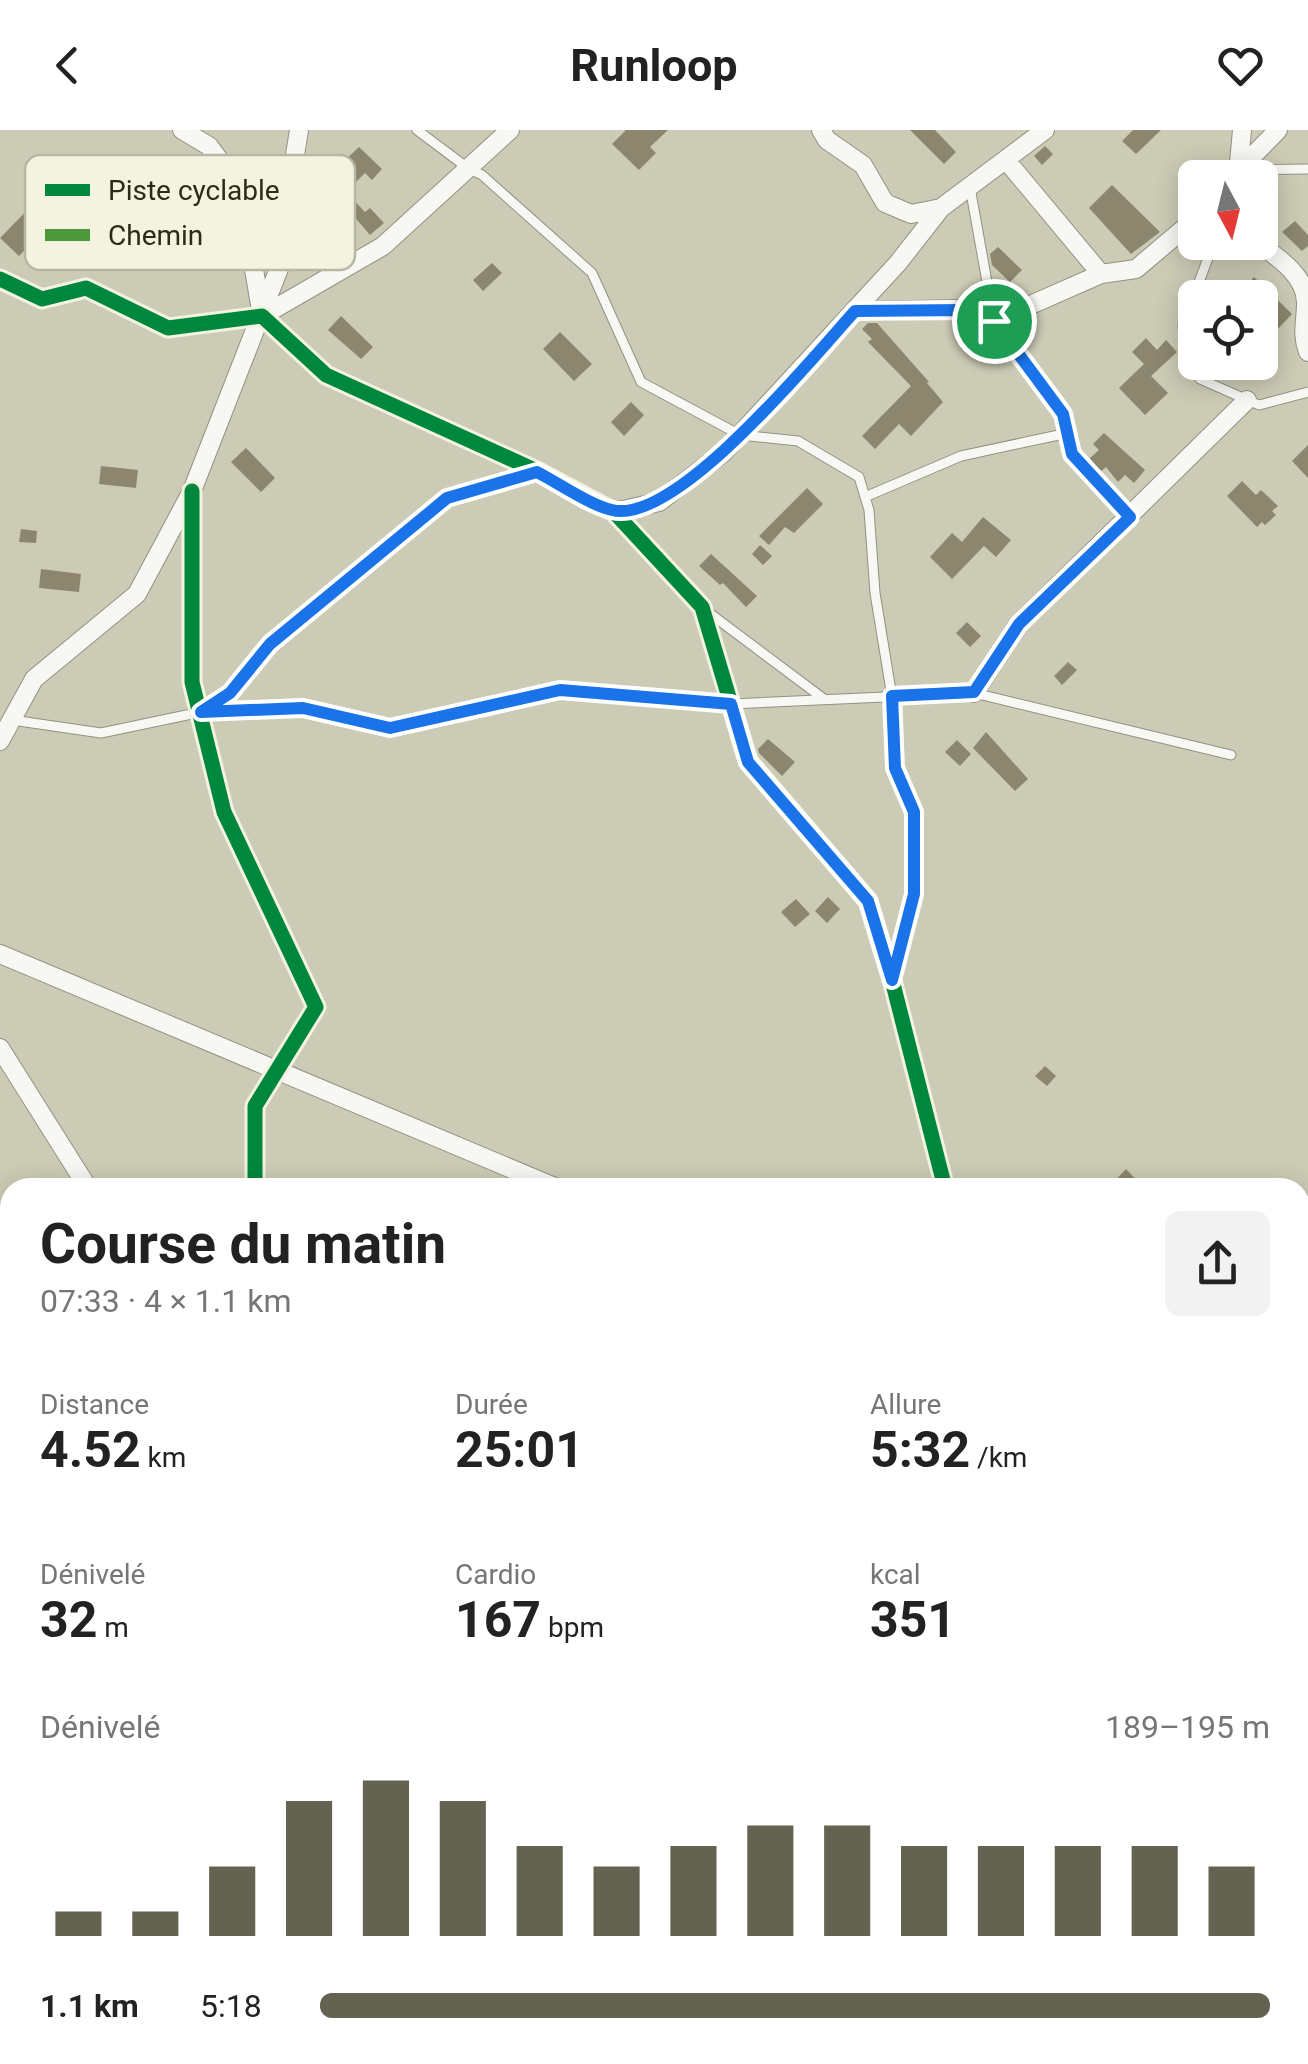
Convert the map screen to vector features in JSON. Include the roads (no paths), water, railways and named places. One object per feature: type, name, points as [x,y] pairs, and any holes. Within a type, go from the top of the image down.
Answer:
[{"type":"street","points":[[182,130],[209,146],[216,155]]},
{"type":"street","points":[[295,155],[299,130]]},
{"type":"street","points":[[355,262],[383,246],[510,130]]},
{"type":"street","points":[[822,130],[826,140],[863,165],[885,203],[911,214],[942,208]]},
{"type":"street","points":[[614,512],[659,502],[724,452],[855,311],[942,208],[1045,130]]},
{"type":"street","points":[[1239,160],[1242,130]]},
{"type":"street","points":[[1251,160],[1278,130]]},
{"type":"street","points":[[1006,160],[1101,274]]},
{"type":"street","points":[[855,311],[964,310],[994,321],[1101,274],[1136,269],[1178,233]]},
{"type":"street","points":[[1278,257],[1288,264],[1306,298],[1303,338],[1308,352]]},
{"type":"street","points":[[254,270],[262,316],[326,374],[614,512],[702,607],[748,762],[868,901],[942,1178]]},
{"type":"street","points":[[0,741],[6,718],[34,679],[137,594],[192,491],[279,270]]},
{"type":"street","points":[[0,280],[42,299],[86,288],[168,328],[262,316],[342,270]]},
{"type":"street","points":[[974,692],[1019,624],[1247,400]]},
{"type":"street","points":[[192,491],[192,682],[224,812],[316,1007],[255,1106],[255,1178]]},
{"type":"street","points":[[0,954],[533,1178]]},
{"type":"street","points":[[0,1048],[82,1178]]},
{"type":"lane","points":[[417,130],[469,170],[482,175],[592,273],[641,382],[740,435],[798,442],[835,460],[858,477],[869,510],[875,593],[892,696],[895,768],[914,812],[914,894],[892,980]]},
{"type":"lane","points":[[1278,171],[1308,169]]},
{"type":"lane","points":[[970,187],[994,321],[1063,414],[1072,454],[1130,517]]},
{"type":"lane","points":[[1207,260],[1183,326],[1186,357],[1200,379],[1260,405],[1308,392]]},
{"type":"lane","points":[[865,497],[960,456],[1068,433]]},
{"type":"lane","points":[[201,712],[230,693],[270,644],[447,498],[537,472]]},
{"type":"lane","points":[[702,607],[825,700]]},
{"type":"lane","points":[[6,718],[100,732],[201,712],[303,708],[390,728],[560,690],[731,704],[974,692],[1231,755]]}]
